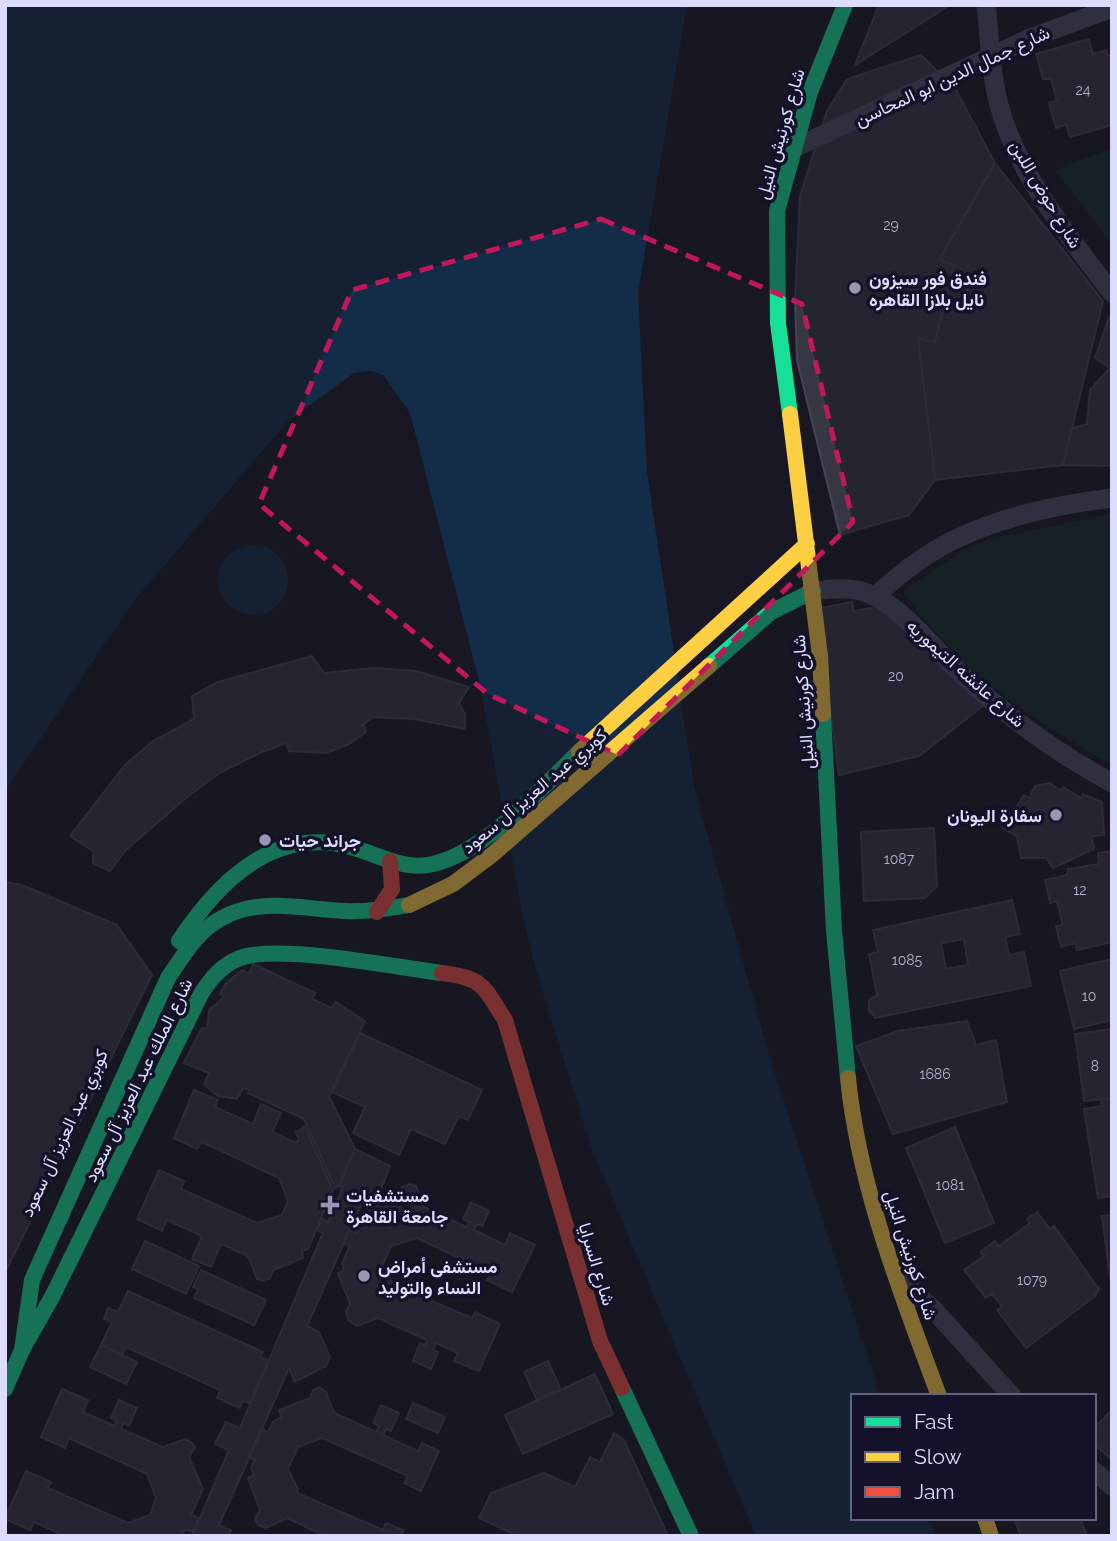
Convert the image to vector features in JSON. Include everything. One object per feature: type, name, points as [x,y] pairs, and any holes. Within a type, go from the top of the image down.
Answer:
[{"type":"main road","name":"شارع كورنيش النيل","points":[[845,5],[810,92],[777,211],[778,323],[813,591],[825,737],[834,931],[853,1124],[894,1275],[938,1394]]},
{"type":"main road","name":"كوبري عبد العزيز آل سعود","points":[[32,1280],[38,1231],[160,974],[195,916],[238,869],[271,849],[309,841],[347,845],[407,866],[425,866],[446,860],[517,808],[807,544]]},
{"type":"main road","name":"كوبري عبد العزيز آل سعود","points":[[32,1280],[178,959],[207,928],[245,909],[288,904],[377,912],[432,896],[533,819],[759,622],[784,603],[813,591]]},
{"type":"main road","points":[[377,912],[384,906],[393,889],[390,861]]},
{"type":"main road","points":[[238,869],[233,891],[245,909]]},
{"type":"main road","name":"شارع الملك عبد العزيز آل سعود","points":[[5,1389],[22,1350],[201,994],[210,978],[224,964],[245,955],[272,952],[465,976],[481,984],[491,996]]},
{"type":"main road","name":"شارع السرايا","points":[[491,996],[505,1020],[600,1341],[691,1536]]},
{"type":"main road","name":"شارع الملك عبد العزيز آل سعود","points":[[22,1350],[32,1280]]},
{"type":"street","name":"شارع حوض اللبن","points":[[986,5],[998,102],[1025,165],[1057,218],[1112,293]]},
{"type":"street","name":"شارع جمال الدين ابو المحاسن","points":[[794,148],[1028,39],[1112,8]]},
{"type":"street","points":[[875,596],[919,560],[968,535],[1020,516],[1073,503],[1112,498]]},
{"type":"street","name":"شارع عائشه التيموريه","points":[[813,591],[834,588],[875,596],[902,616],[960,673],[1036,736],[1112,783]]},
{"type":"street","points":[[894,1275],[932,1308],[1010,1394]]},
{"type":"street","points":[[1096,1473],[1112,1486]]},
{"type":"highlighted area","points":[[601,219],[802,304],[853,522],[618,755],[488,694],[259,504],[352,290]]},
{"type":"green space","points":[[1112,149],[1112,244],[1055,170]]},
{"type":"green space","points":[[1112,514],[1112,764],[1052,729],[997,690],[948,645],[903,591],[964,550],[991,539]]},
{"type":"water","points":[[5,5],[687,5],[638,293],[647,472],[694,787],[768,1052],[879,1394],[851,1394],[851,1520],[929,1520],[935,1536],[756,1536],[592,1150],[535,967],[522,912],[480,685],[410,413],[383,375],[371,371],[354,373],[287,422],[133,602],[5,791]]},
{"type":"water","points":[[253,545],[278,555],[288,580],[278,605],[253,615],[228,605],[218,580],[228,555]]},
{"type":"building","points":[[879,5],[950,5],[855,65]]},
{"type":"building","points":[[1089,39],[1093,54],[1106,50],[1108,56],[1112,55],[1112,125],[1070,137],[1066,125],[1056,128],[1049,103],[1057,101],[1051,79],[1043,79],[1036,54]]},
{"type":"building","points":[[921,55],[955,88],[995,163],[939,260],[954,265],[935,342],[918,338],[935,480],[909,515],[840,535],[797,360],[795,299],[800,196],[827,111],[847,79]]},
{"type":"building","points":[[995,163],[1103,301],[1063,465],[935,480],[918,338],[935,342],[954,265],[939,260]]},
{"type":"building","points":[[1109,317],[1112,320],[1112,466],[1063,465],[1072,428],[1087,424],[1090,390],[1110,368],[1095,358]]},
{"type":"building","points":[[852,602],[854,611],[877,607],[989,701],[919,756],[839,775],[817,609]]},
{"type":"building","points":[[312,656],[324,673],[374,668],[416,671],[469,687],[459,703],[465,714],[465,729],[414,719],[373,717],[363,725],[366,732],[349,744],[327,753],[289,751],[286,743],[262,752],[219,773],[186,798],[126,850],[110,871],[93,863],[93,851],[70,836],[125,765],[153,741],[194,719],[192,696],[218,682]]},
{"type":"building","name":"سفارة اليونان","points":[[1050,783],[1061,791],[1063,787],[1081,798],[1083,794],[1102,802],[1104,835],[1092,836],[1094,849],[1053,868],[1046,858],[1021,858],[1017,836],[1002,828],[1024,795],[1029,798],[1035,786]]},
{"type":"building","points":[[934,828],[937,886],[925,898],[864,901],[861,832]]},
{"type":"building","points":[[1112,851],[1112,942],[1077,950],[1076,943],[1061,947],[1056,926],[1063,925],[1057,901],[1050,903],[1045,880],[1067,875],[1068,869],[1099,864],[1098,853]]},
{"type":"building","points":[[5,882],[22,885],[117,925],[152,975],[5,1273]]},
{"type":"building","points":[[1012,900],[1020,934],[1005,937],[1009,955],[1024,952],[1031,986],[875,1018],[869,1010],[869,1000],[877,995],[869,954],[878,952],[873,930]],"holes":[[[964,939],[968,965],[946,969],[941,943]]]},
{"type":"building","points":[[1112,959],[1112,1020],[1074,1029],[1060,971]]},
{"type":"building","points":[[253,964],[315,993],[312,999],[332,1008],[336,1002],[365,1021],[329,1096],[355,1149],[339,1186],[335,1188],[304,1119],[248,1093],[249,1090],[243,1088],[237,1099],[218,1096],[204,1084],[209,1073],[184,1063],[202,1028],[207,1029],[209,1010],[224,997],[220,994],[226,983],[242,970],[249,974]]},
{"type":"building","points":[[967,1021],[976,1045],[996,1040],[1007,1102],[893,1134],[856,1046],[898,1031]]},
{"type":"building","points":[[1112,1029],[1112,1098],[1084,1101],[1075,1034]]},
{"type":"building","points":[[360,1033],[482,1090],[468,1120],[459,1116],[445,1144],[411,1129],[399,1155],[353,1133],[365,1107],[332,1092]]},
{"type":"building","points":[[194,1090],[218,1100],[215,1107],[253,1124],[261,1104],[281,1113],[272,1132],[294,1142],[299,1141],[296,1132],[305,1127],[333,1190],[308,1249],[302,1251],[303,1258],[273,1270],[270,1278],[264,1281],[257,1279],[248,1256],[221,1244],[211,1267],[192,1259],[202,1236],[167,1220],[162,1231],[137,1219],[159,1170],[184,1181],[181,1189],[257,1223],[282,1215],[288,1201],[279,1178],[202,1142],[197,1149],[174,1138]]},
{"type":"building","points":[[1112,1098],[1112,1196],[1098,1198],[1084,1109],[1102,1106],[1101,1099]]},
{"type":"building","points":[[955,1127],[994,1223],[945,1243],[906,1148]]},
{"type":"building","points":[[355,1149],[390,1166],[376,1202],[364,1198],[307,1326],[319,1332],[330,1357],[326,1366],[295,1382],[289,1368],[219,1525],[231,1530],[229,1536],[192,1536],[229,1450],[215,1444],[226,1422],[240,1428],[323,1233],[317,1230],[322,1219],[328,1222],[343,1187],[339,1186]]},
{"type":"building","name":"مستشفى أمراض النساء والتوليد","points":[[410,1184],[416,1186],[424,1207],[466,1227],[469,1222],[463,1219],[471,1202],[489,1211],[482,1226],[477,1224],[474,1230],[505,1245],[510,1233],[535,1245],[512,1292],[487,1280],[491,1273],[417,1238],[391,1246],[382,1266],[393,1285],[472,1318],[475,1312],[500,1324],[479,1371],[454,1361],[458,1353],[436,1343],[433,1350],[438,1352],[431,1369],[413,1361],[420,1343],[425,1345],[427,1340],[378,1318],[357,1326],[348,1320],[346,1311],[350,1304],[338,1273],[344,1271],[342,1263],[350,1246],[344,1244],[349,1230],[356,1233],[364,1214],[370,1211],[369,1205],[400,1195],[402,1187]]},
{"type":"building","points":[[1037,1212],[1050,1229],[1054,1226],[1099,1289],[1095,1296],[1026,1348],[997,1310],[1002,1306],[992,1294],[986,1298],[964,1270],[984,1256],[980,1252],[995,1241],[999,1246],[1030,1223],[1027,1219]]},
{"type":"building","points":[[1112,1215],[1112,1292],[1102,1216]]},
{"type":"building","points":[[145,1241],[199,1266],[186,1294],[132,1269]]},
{"type":"building","points":[[201,1270],[266,1300],[254,1325],[194,1298],[198,1289],[193,1287]]},
{"type":"building","points":[[128,1291],[263,1352],[260,1357],[269,1361],[250,1403],[243,1401],[240,1408],[217,1398],[220,1390],[126,1347],[122,1355],[101,1345],[112,1322],[104,1319],[108,1308],[118,1312]]},
{"type":"building","points":[[101,1345],[137,1362],[126,1384],[90,1367]]},
{"type":"building","points":[[548,1361],[561,1390],[537,1400],[524,1372]]},
{"type":"building","points":[[595,1374],[613,1414],[523,1454],[505,1415]]},
{"type":"building","points":[[320,1387],[326,1392],[334,1413],[376,1432],[379,1426],[373,1423],[381,1405],[399,1413],[391,1431],[386,1429],[383,1435],[418,1451],[422,1443],[439,1451],[421,1491],[404,1483],[408,1476],[322,1438],[298,1447],[288,1469],[298,1489],[297,1493],[383,1530],[386,1523],[403,1530],[401,1536],[325,1536],[287,1518],[266,1528],[258,1525],[255,1518],[260,1510],[248,1478],[254,1475],[251,1468],[255,1460],[249,1457],[261,1429],[268,1432],[273,1422],[281,1417],[279,1410],[310,1398],[313,1390]]},
{"type":"building","points":[[62,1389],[88,1400],[83,1412],[114,1426],[117,1420],[111,1418],[119,1400],[137,1408],[129,1426],[123,1423],[121,1429],[163,1447],[185,1439],[191,1442],[195,1447],[189,1457],[203,1489],[191,1515],[199,1518],[193,1532],[185,1529],[182,1536],[65,1536],[34,1522],[30,1530],[5,1519],[26,1471],[51,1482],[48,1488],[128,1523],[150,1515],[156,1498],[147,1474],[69,1438],[65,1448],[41,1437]]},
{"type":"building","points":[[413,1403],[445,1417],[438,1433],[406,1419]]},
{"type":"building","points":[[1112,1410],[1112,1460],[1096,1446],[1096,1426]]},
{"type":"building","points":[[614,1433],[624,1440],[668,1536],[518,1536],[479,1518],[491,1493],[544,1473],[575,1487],[590,1457],[600,1462]]},
{"type":"building","points":[[1015,1520],[1081,1520],[1087,1536],[1021,1536]]},
{"type":"traffic: fast","points":[[790,414],[778,323],[777,211],[810,92],[845,5]]},
{"type":"traffic: fast","points":[[709,666],[771,612],[813,591]]},
{"type":"traffic: fast","points":[[823,714],[834,931],[848,1078]]},
{"type":"traffic: fast","points":[[179,941],[211,898],[230,880],[273,852],[297,844],[323,842],[351,847],[401,864],[422,866],[453,857],[492,833],[530,801],[579,752]]},
{"type":"traffic: fast","points":[[5,1389],[22,1350],[32,1280],[168,978],[191,945],[213,923],[251,908],[282,906],[352,911],[409,905]]},
{"type":"traffic: fast","points":[[22,1350],[53,1295],[201,994],[228,964],[258,954],[309,955],[442,973]]},
{"type":"traffic: fast","points":[[622,1388],[691,1536]]},
{"type":"traffic: slow","points":[[790,414],[820,656],[823,714]]},
{"type":"traffic: slow","points":[[579,752],[807,544]]},
{"type":"traffic: slow","points":[[409,905],[453,884],[493,854],[709,666]]},
{"type":"traffic: slow","points":[[848,1078],[862,1160],[883,1240],[938,1394]]},
{"type":"traffic: slow","points":[[986,1520],[991,1536]]},
{"type":"traffic: jam","points":[[377,912],[392,889],[390,861]]},
{"type":"traffic: jam","points":[[442,973],[475,981],[492,999],[505,1020],[600,1341],[622,1388]]},
{"type":"place","name":"فندق فور سيزون نايل بلازا القاهره","points":[[855,288]]},
{"type":"place","name":"سفارة اليونان","points":[[1056,815]]},
{"type":"place","name":"جراند حيات","points":[[265,840]]},
{"type":"place","name":"مستشفيات جامعة القاهرة","points":[[330,1205]]},
{"type":"place","name":"مستشفى أمراض النساء والتوليد","points":[[364,1276]]}]
